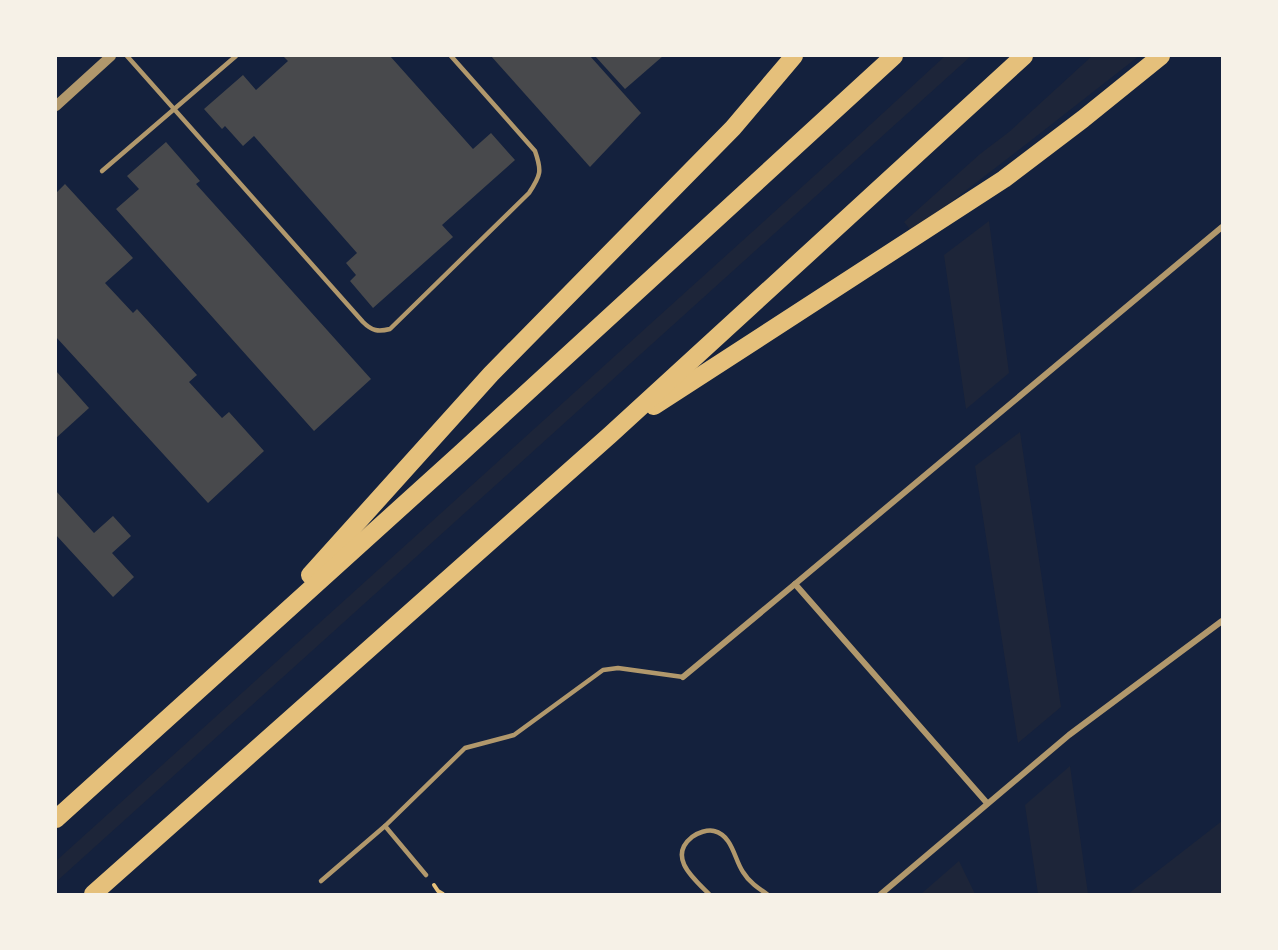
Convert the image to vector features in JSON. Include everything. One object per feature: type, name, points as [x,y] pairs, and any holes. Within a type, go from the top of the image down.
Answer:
[{"type":"highway","points":[[246,646],[491,374],[733,128],[794,56]]},
{"type":"highway","points":[[56,819],[453,461],[894,56]]},
{"type":"highway","points":[[93,894],[610,435],[1024,56]]},
{"type":"highway","points":[[610,435],[1004,179],[1161,56]]},
{"type":"street","points":[[56,106],[111,56]]},
{"type":"street","points":[[683,677],[1222,227]]},
{"type":"street","points":[[795,584],[987,803]]},
{"type":"street","points":[[881,894],[1069,735],[1222,621]]},
{"type":"lane","points":[[127,56],[363,322],[370,329],[380,331],[390,329],[529,193],[537,181],[540,165],[535,150],[452,56]]},
{"type":"lane","points":[[102,171],[236,56]]},
{"type":"lane","points":[[321,881],[384,826],[465,748],[514,735],[603,670],[618,668],[683,677]]},
{"type":"lane","points":[[384,826],[426,875]]},
{"type":"lane","points":[[709,894],[685,868],[682,860],[682,851],[691,837],[708,831],[716,831],[730,844],[744,875],[767,894]]},
{"type":"shaded area","points":[[945,56],[971,56],[56,882],[56,861]]},
{"type":"shaded area","points":[[1092,56],[1139,56],[912,232],[904,222],[980,154],[1009,132]]},
{"type":"shaded area","points":[[989,221],[1009,373],[966,409],[944,255]]},
{"type":"shaded area","points":[[1020,432],[1061,707],[1018,743],[975,466]]},
{"type":"shaded area","points":[[1070,766],[1088,894],[1038,894],[1025,805]]},
{"type":"shaded area","points":[[1222,821],[1222,894],[1128,894]]},
{"type":"shaded area","points":[[959,861],[975,894],[921,894]]},
{"type":"building","points":[[283,56],[390,56],[473,149],[491,133],[515,160],[442,225],[453,237],[373,308],[350,281],[356,275],[346,263],[357,253],[254,136],[243,146],[225,126],[222,129],[204,109],[243,75],[256,90],[288,61]]},
{"type":"building","points":[[491,56],[590,56],[641,113],[590,167]]},
{"type":"building","points":[[595,56],[663,56],[625,89]]},
{"type":"building","points":[[166,142],[200,181],[196,184],[371,379],[314,431],[116,209],[139,189],[127,176]]},
{"type":"building","points":[[65,184],[133,258],[105,283],[133,313],[137,309],[197,375],[189,382],[222,418],[229,412],[264,451],[208,503],[56,337],[56,193]]},
{"type":"building","points":[[56,371],[89,408],[56,438]]},
{"type":"building","points":[[56,491],[94,533],[113,516],[131,536],[112,553],[134,577],[113,597],[56,535]]}]
